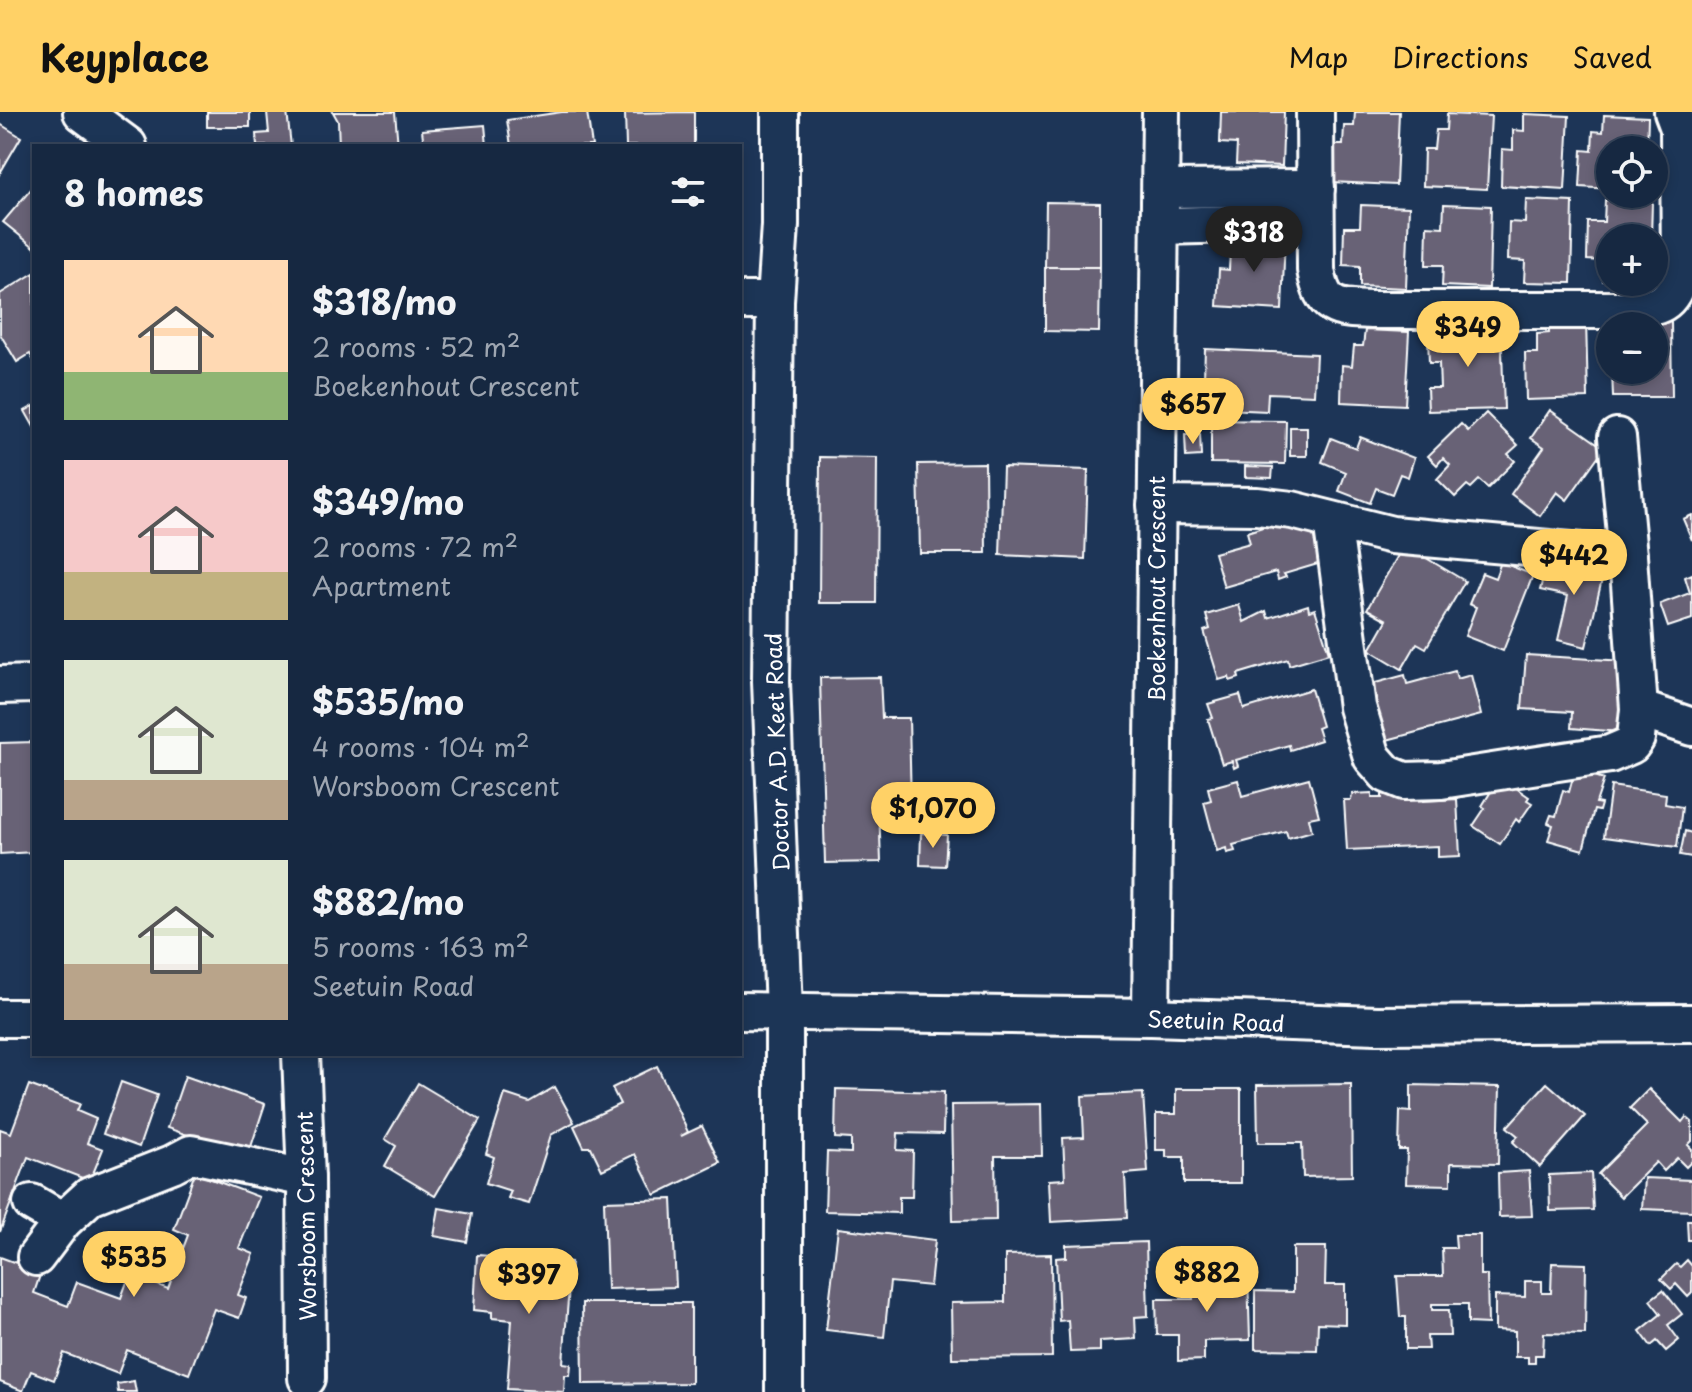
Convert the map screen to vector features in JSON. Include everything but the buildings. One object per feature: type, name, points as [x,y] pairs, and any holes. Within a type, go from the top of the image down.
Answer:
[{"type":"street","points":[[82,112],[125,144]]},
{"type":"street","name":"Doctor A.D. Keet Road","points":[[780,112],[780,225],[758,301],[756,681],[784,1011],[784,1392]]},
{"type":"street","name":"Boekenhout Crescent","points":[[1151,1017],[1161,112]]},
{"type":"street","points":[[1315,112],[1316,270],[1319,290],[1323,297],[1338,307],[1374,310],[1655,308],[1668,300],[1675,290],[1680,272],[1679,128],[1673,112]]},
{"type":"street","points":[[1161,189],[1316,205]]},
{"type":"street","points":[[1161,226],[1316,205]]},
{"type":"street","points":[[1332,520],[1357,707],[1372,757],[1387,774],[1404,781],[1441,780],[1610,754],[1631,745],[1636,738],[1639,709],[1617,437]]},
{"type":"street","points":[[1156,505],[1257,506],[1292,510],[1392,535],[1628,556]]},
{"type":"street","points":[[0,685],[32,684]]},
{"type":"street","points":[[1639,709],[1692,727]]},
{"type":"street","name":"Seetuin Road","points":[[742,1011],[1151,1017],[1377,1025],[1692,1023]]},
{"type":"street","points":[[0,1018],[32,1018]]},
{"type":"street","name":"Worsboom Crescent","points":[[301,1056],[306,1178],[307,1378]]},
{"type":"street","points":[[36,1257],[63,1221],[90,1196],[191,1154],[306,1178]]},
{"type":"street","points":[[32,1203],[63,1221]]}]
